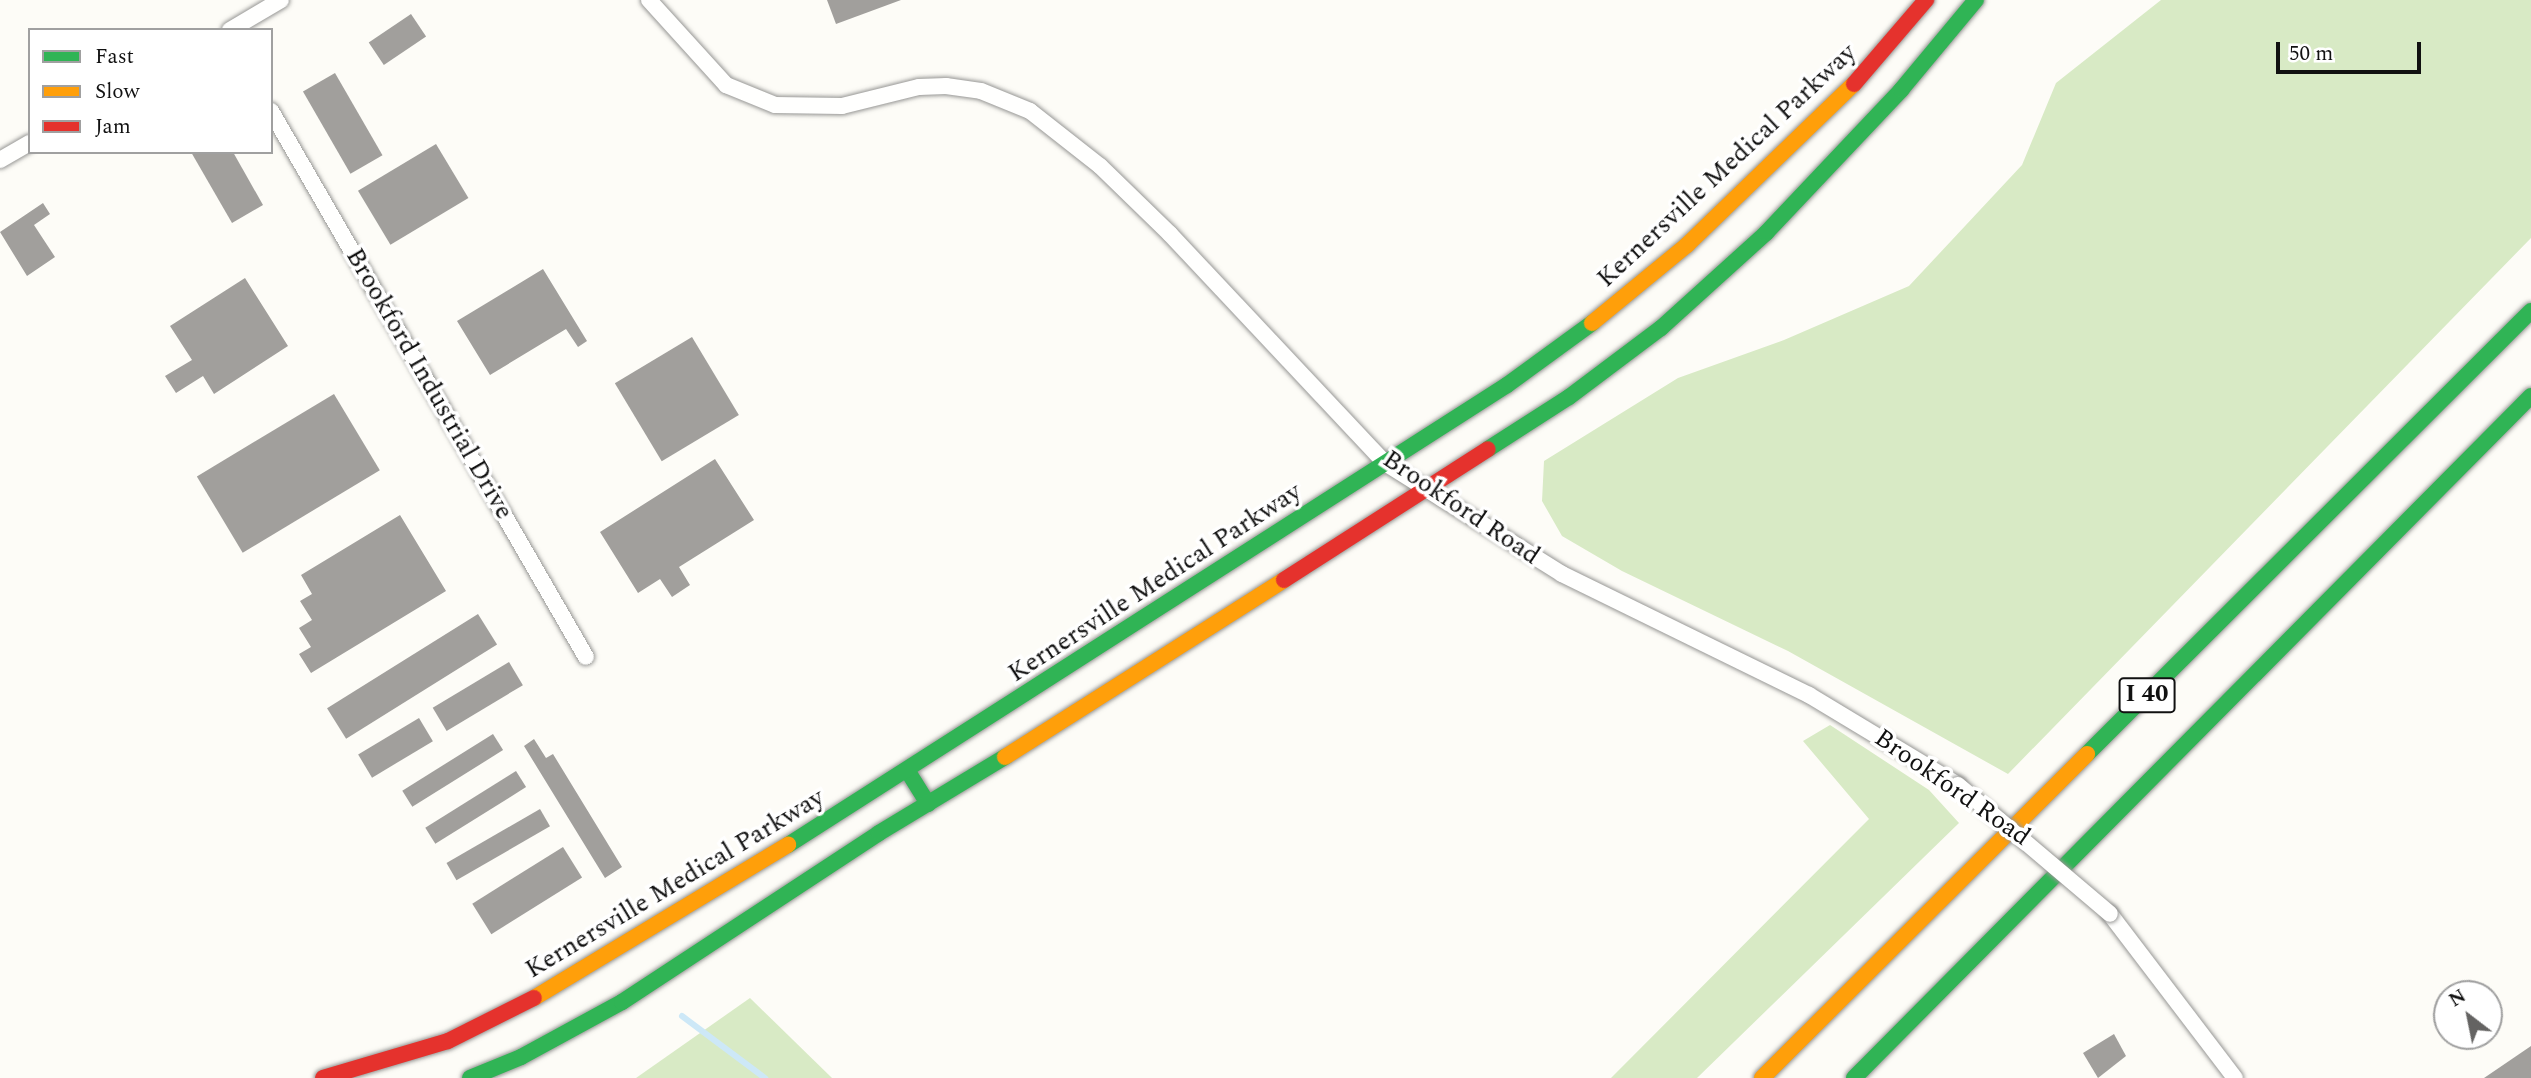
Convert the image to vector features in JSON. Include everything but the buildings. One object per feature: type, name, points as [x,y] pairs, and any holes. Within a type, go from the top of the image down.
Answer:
[{"type":"main road","name":"Kernersville Medical Parkway","points":[[470,1078],[532,1051],[622,1002],[928,804],[1429,491],[1569,397],[1661,328],[1766,233],[1887,78],[1926,0]]},
{"type":"main road","name":"Kernersville Medical Parkway","points":[[323,1078],[400,1058],[494,1020],[573,978],[907,771],[1551,355],[1638,286],[1735,200],[1887,78],[1976,0]]},
{"type":"main road","name":"I 40","points":[[1762,1078],[2531,311]]},
{"type":"main road","name":"I 40","points":[[1854,1078],[2531,396]]},
{"type":"main road","points":[[907,771],[928,804]]},
{"type":"street","points":[[233,28],[281,0]]},
{"type":"street","name":"Brookford Road","points":[[649,0],[712,73],[726,85],[775,105],[842,106],[919,87],[946,86],[981,92],[1030,111],[1100,166],[1170,234],[1385,463],[1562,574],[1809,695],[1958,785],[2110,914],[2235,1078]]},
{"type":"street","name":"Brookford Industrial Drive","points":[[273,114],[586,657]]},
{"type":"street","points":[[0,160],[28,144]]},
{"type":"green space","points":[[2161,0],[2531,0],[2531,238],[2008,774],[1788,651],[1622,571],[1562,536],[1542,501],[1544,461],[1678,378],[1784,340],[1909,286],[2022,165],[2056,83]]},
{"type":"green space","points":[[1830,725],[1929,790],[1959,823],[1697,1078],[1611,1078],[1869,819],[1803,741]]},
{"type":"green space","points":[[750,998],[832,1078],[636,1078]]},
{"type":"waterway","points":[[682,1016],[765,1078]]},
{"type":"traffic: fast","points":[[1488,449],[1569,397],[1661,328],[1766,233],[1901,90],[1976,0]]},
{"type":"traffic: fast","points":[[2087,754],[2531,311]]},
{"type":"traffic: fast","points":[[788,845],[1507,385],[1592,323]]},
{"type":"traffic: fast","points":[[1854,1078],[2531,396]]},
{"type":"traffic: fast","points":[[470,1078],[521,1057],[622,1002],[879,833],[1005,757]]},
{"type":"traffic: fast","points":[[907,770],[928,804]]},
{"type":"traffic: slow","points":[[1592,323],[1687,245],[1854,84]]},
{"type":"traffic: slow","points":[[1005,757],[1284,580]]},
{"type":"traffic: slow","points":[[1762,1078],[2087,754]]},
{"type":"traffic: slow","points":[[534,998],[788,845]]},
{"type":"traffic: jam","points":[[1854,84],[1926,0]]},
{"type":"traffic: jam","points":[[1284,580],[1488,449]]},
{"type":"traffic: jam","points":[[323,1078],[448,1041],[534,998]]}]
